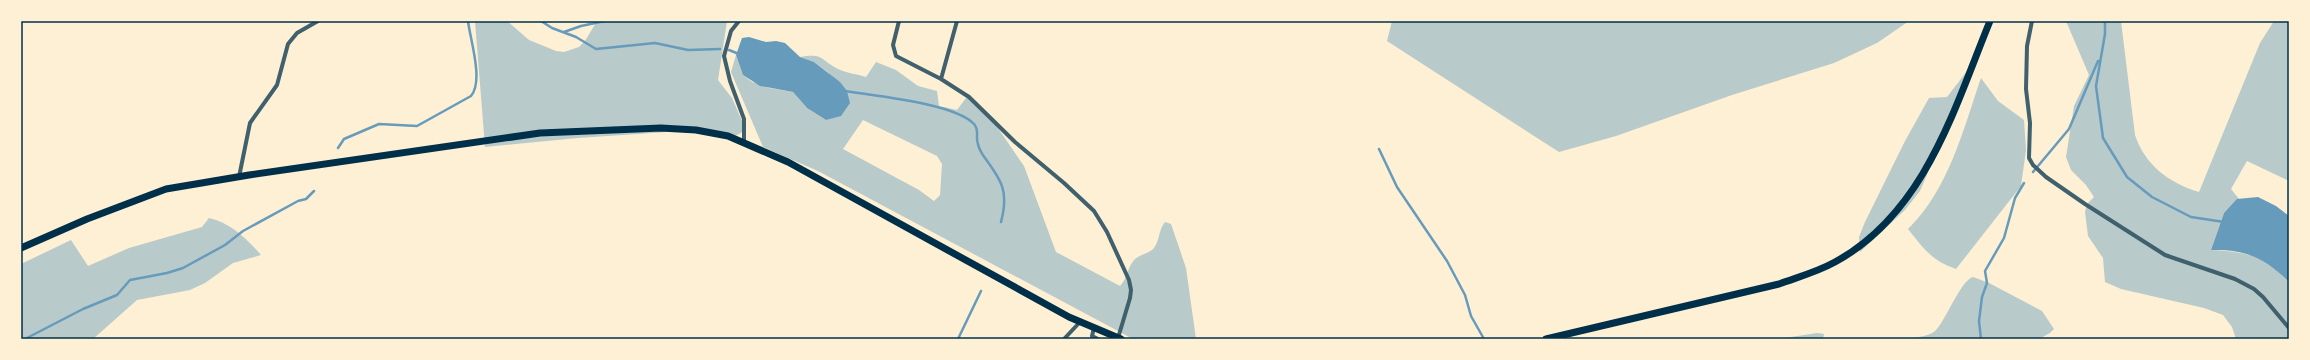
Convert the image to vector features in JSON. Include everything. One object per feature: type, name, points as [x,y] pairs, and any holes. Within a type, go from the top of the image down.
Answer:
[{"type":"highway","points":[[1546,339],[1779,284],[1812,273],[1856,249],[1877,232],[1896,213],[1923,174],[1952,116],[1990,21]]},
{"type":"highway","points":[[21,248],[86,219],[166,189],[239,176],[540,133],[661,128],[696,130],[728,136],[788,162],[1080,322],[1108,336],[1120,338]]},
{"type":"street","points":[[239,176],[250,123],[278,85],[288,44],[297,33],[318,21]]},
{"type":"street","points":[[739,21],[731,31],[724,56],[727,72],[744,119],[744,143]]},
{"type":"street","points":[[899,21],[893,45],[896,56],[941,79],[969,97],[1015,142],[1064,183],[1101,221],[1128,280],[1131,290],[1120,338]]},
{"type":"street","points":[[941,79],[957,21]]},
{"type":"street","points":[[2032,21],[2028,46],[2026,89],[2030,123],[2029,158],[2033,165],[2046,177],[2085,204],[2165,255],[2235,279],[2254,289],[2263,297],[2289,328]]},
{"type":"street","points":[[1064,339],[1080,322]]},
{"type":"street","points":[[1094,328],[1092,336],[1098,339]]},
{"type":"shaded area","points":[[475,21],[507,21],[529,40],[556,51],[564,52],[579,47],[585,41],[597,21],[727,21],[718,80],[732,98],[746,130],[730,139],[682,131],[578,138],[485,147]]},
{"type":"shaded area","points":[[1392,21],[1909,21],[1877,43],[1834,63],[1732,95],[1616,136],[1559,152],[1387,41]]},
{"type":"shaded area","points":[[2066,21],[2121,21],[2135,135],[2139,146],[2152,164],[2168,178],[2178,184],[2199,192],[2260,43],[2274,21],[2289,21],[2289,181],[2247,161],[2231,189],[2239,199],[2224,213],[2211,250],[2235,252],[2254,257],[2271,266],[2289,282],[2289,339],[2236,339],[2232,327],[2223,315],[2204,308],[2121,289],[2105,282],[2103,258],[2088,236],[2085,212],[2087,204],[2094,197],[2086,185],[2071,170],[2066,157],[2074,106],[2089,75]]},
{"type":"shaded area","points":[[736,55],[743,75],[752,82],[769,88],[793,92],[807,108],[826,120],[829,119],[829,73],[814,62],[800,57],[818,57],[841,70],[866,77],[876,62],[896,70],[918,86],[937,91],[939,106],[957,110],[969,94],[993,121],[1024,166],[1056,252],[1120,286],[1125,280],[1132,262],[1154,248],[1165,222],[1171,224],[1186,268],[1196,339],[1133,339],[818,171],[763,147],[731,72]],"holes":[[[863,120],[937,156],[942,164],[940,195],[934,201],[919,190],[843,149]]]},
{"type":"shaded area","points":[[1967,71],[1946,131],[1920,191],[1905,210],[1860,252],[1859,237],[1865,222],[1905,141],[1929,98],[1947,97]]},
{"type":"shaded area","points":[[1981,78],[1998,101],[2024,120],[2026,150],[2021,186],[1956,269],[1947,266],[1934,258],[1908,229],[1934,196],[1944,177],[1961,138]]},
{"type":"shaded area","points":[[209,218],[217,220],[238,232],[261,255],[233,263],[205,283],[190,290],[137,300],[93,339],[21,339],[21,264],[71,240],[88,266],[129,248],[202,227]]},
{"type":"shaded area","points":[[1973,277],[1989,283],[2042,311],[2054,329],[2039,339],[1912,339],[1928,335],[1936,330],[1959,292],[1968,280]]},
{"type":"shaded area","points":[[1817,333],[1824,334],[1823,339],[1778,339]]},
{"type":"water","points":[[749,37],[766,42],[776,41],[785,43],[800,57],[814,62],[840,82],[847,91],[850,103],[841,116],[826,120],[807,108],[793,92],[760,86],[743,75],[736,55],[742,38]]},
{"type":"water","points":[[2258,197],[2276,206],[2289,216],[2289,282],[2263,261],[2254,257],[2234,251],[2211,250],[2224,213],[2237,199]]},
{"type":"waterway","points":[[338,148],[344,139],[379,124],[417,126],[471,96],[475,89],[476,70],[468,21]]},
{"type":"waterway","points":[[541,21],[552,28],[576,37],[596,49],[655,43],[688,50],[720,49]]},
{"type":"waterway","points":[[564,32],[581,26],[605,21]]},
{"type":"waterway","points":[[2105,21],[2105,34],[2096,86],[2103,138],[2127,177],[2152,197],[2191,217],[2224,222]]},
{"type":"waterway","points":[[729,50],[739,54]]},
{"type":"waterway","points":[[2033,172],[2069,129],[2098,61]]},
{"type":"waterway","points":[[845,91],[893,98],[932,106],[964,117],[974,124],[977,129],[977,141],[980,150],[996,173],[1002,187],[1004,203],[1001,222]]},
{"type":"waterway","points":[[1379,149],[1397,187],[1447,261],[1465,295],[1471,316],[1484,339]]},
{"type":"waterway","points":[[1981,339],[1979,321],[1982,297],[1987,283],[1985,271],[2004,238],[2015,198],[2024,183]]},
{"type":"waterway","points":[[25,339],[83,309],[117,295],[130,280],[167,273],[183,268],[225,245],[243,231],[298,201],[306,199],[314,191]]},
{"type":"waterway","points":[[958,339],[981,291]]}]
